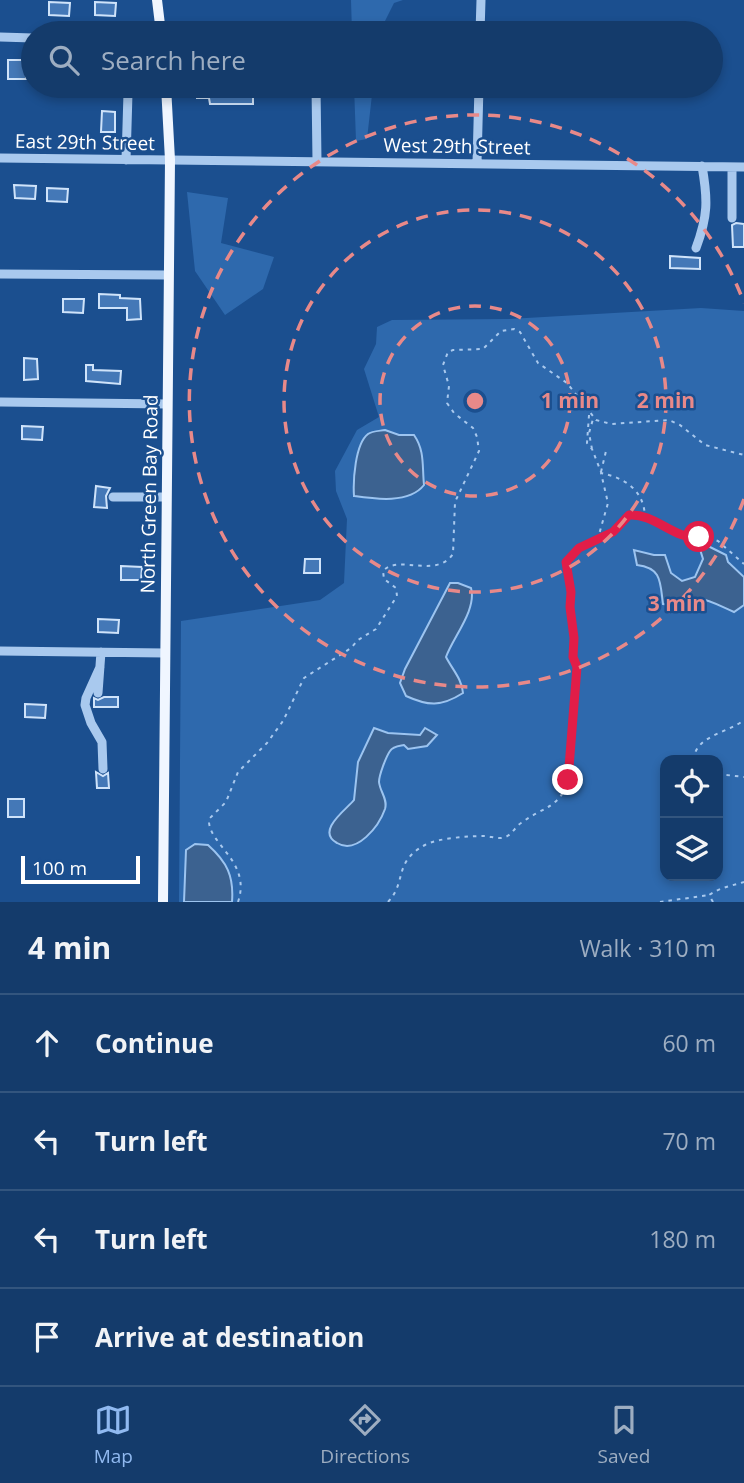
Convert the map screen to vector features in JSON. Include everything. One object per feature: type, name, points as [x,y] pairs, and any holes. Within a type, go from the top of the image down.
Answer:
[{"type":"main road","points":[[157,0],[160,21]]},
{"type":"main road","name":"North Green Bay Road","points":[[163,902],[170,160],[167,98]]},
{"type":"street","points":[[480,21],[481,0]]},
{"type":"street","points":[[0,37],[21,38]]},
{"type":"street","points":[[127,160],[128,98]]},
{"type":"street","points":[[316,98],[317,162]]},
{"type":"street","points":[[477,163],[479,98]]},
{"type":"street","name":"East 29th Street","points":[[0,158],[170,160]]},
{"type":"street","name":"West 29th Street","points":[[170,160],[744,167]]},
{"type":"street","points":[[696,248],[708,207],[702,166]]},
{"type":"street","points":[[732,167],[732,218]]},
{"type":"street","points":[[0,274],[168,275]]},
{"type":"street","points":[[1,402],[167,404]]},
{"type":"street","points":[[113,497],[166,497]]},
{"type":"street","points":[[0,651],[164,653]]},
{"type":"street","points":[[99,693],[101,652]]},
{"type":"street","points":[[100,667],[85,705],[102,742],[103,769]]},
{"type":"path","points":[[238,902],[241,889],[239,874],[226,849],[209,828],[209,819],[226,802],[238,772],[267,743],[283,721],[304,678],[351,648],[379,625],[397,596],[396,588],[384,579],[383,571],[393,564],[429,566],[445,562],[453,554],[455,502],[479,451],[473,428],[453,412],[447,403],[449,386],[443,365],[448,352],[453,349],[483,349],[501,331],[514,329],[520,332],[538,363],[567,383],[593,418],[611,424],[669,420],[680,425],[699,442],[744,455]]},
{"type":"path","points":[[589,413],[587,443],[592,449]]},
{"type":"path","points":[[593,418],[589,432],[608,503],[598,538]]},
{"type":"path","points":[[601,473],[606,451]]},
{"type":"path","points":[[601,473],[622,480],[633,488],[643,502],[645,517]]},
{"type":"path","points":[[388,902],[398,887],[403,864],[419,849],[427,844],[445,840],[479,836],[504,838],[526,820],[549,809],[567,786],[577,667],[573,657],[571,592],[566,562],[576,551],[613,532],[629,515],[645,517],[685,536],[716,539],[744,564]]},
{"type":"path","points":[[695,755],[702,742],[744,720]]},
{"type":"path","points":[[723,775],[744,777]]},
{"type":"path","points":[[660,902],[709,895],[726,885],[744,882]]},
{"type":"path","points":[[709,895],[713,902]]},
{"type":"shaded area","points":[[351,0],[403,0],[394,3],[385,21],[352,21]]},
{"type":"shaded area","points":[[354,98],[372,98],[367,139],[356,141]]},
{"type":"shaded area","points":[[187,192],[228,198],[221,243],[274,257],[263,289],[225,315],[195,271]]},
{"type":"shaded area","points":[[701,308],[744,311],[744,902],[179,902],[181,621],[320,600],[344,583],[347,519],[336,491],[335,471],[357,430],[379,417],[364,369],[376,344],[377,327],[392,320],[509,319]]},
{"type":"shaded area","points":[[385,430],[399,435],[414,435],[421,453],[424,485],[418,491],[401,498],[354,496],[360,446],[368,434]]},
{"type":"shaded area","points":[[704,544],[726,555],[728,562],[744,577],[744,605],[734,612],[696,598],[688,598],[673,605],[663,604],[658,577],[651,569],[637,565],[634,550],[665,555],[671,573],[682,581],[695,577],[703,559],[699,546]]},
{"type":"shaded area","points":[[450,583],[471,588],[472,596],[468,614],[446,657],[459,679],[463,693],[441,703],[421,702],[406,696],[400,683]]},
{"type":"shaded area","points":[[374,728],[388,733],[420,735],[425,728],[437,735],[427,746],[408,749],[404,745],[391,749],[379,779],[385,802],[382,816],[366,837],[345,846],[331,838],[329,832],[335,820],[354,800],[358,762]]},
{"type":"shaded area","points":[[195,844],[208,845],[220,857],[230,877],[232,902],[184,902],[186,850]]},
{"type":"building","points":[[49,2],[70,3],[69,16],[49,15]]},
{"type":"building","points":[[95,2],[116,3],[115,16],[95,15]]},
{"type":"building","points":[[8,60],[21,60],[21,79],[8,79]]},
{"type":"building","points":[[209,98],[253,98],[253,104],[210,104]]},
{"type":"building","points":[[102,111],[115,112],[115,132],[101,132]]},
{"type":"building","points":[[14,185],[36,186],[35,199],[15,198]]},
{"type":"building","points":[[47,188],[68,189],[67,202],[47,201]]},
{"type":"building","points":[[744,224],[744,247],[733,247],[732,225]]},
{"type":"building","points":[[670,256],[700,258],[700,269],[670,268]]},
{"type":"building","points":[[99,294],[140,299],[141,319],[127,320],[127,308],[99,308]]},
{"type":"building","points":[[63,299],[84,299],[83,313],[63,312]]},
{"type":"building","points":[[24,358],[37,359],[38,379],[24,380]]},
{"type":"building","points":[[86,365],[93,365],[93,370],[121,371],[120,384],[86,381]]},
{"type":"building","points":[[22,426],[43,427],[42,440],[22,439]]},
{"type":"building","points":[[96,486],[110,488],[106,496],[107,508],[94,507]]},
{"type":"building","points":[[305,559],[320,559],[320,573],[304,573]]},
{"type":"building","points":[[121,566],[142,567],[141,580],[121,580]]},
{"type":"building","points":[[98,619],[119,620],[118,633],[98,632]]},
{"type":"building","points":[[118,697],[118,707],[94,707],[94,698],[98,700]]},
{"type":"building","points":[[25,704],[46,705],[45,718],[25,717]]},
{"type":"building","points":[[96,772],[103,776],[108,773],[109,788],[97,788]]},
{"type":"building","points":[[8,799],[24,799],[24,817],[8,817]]},
{"type":"route","points":[[568,780],[577,667],[573,657],[571,592],[566,562],[579,548],[613,532],[629,515],[645,517],[685,536],[699,537]]}]
